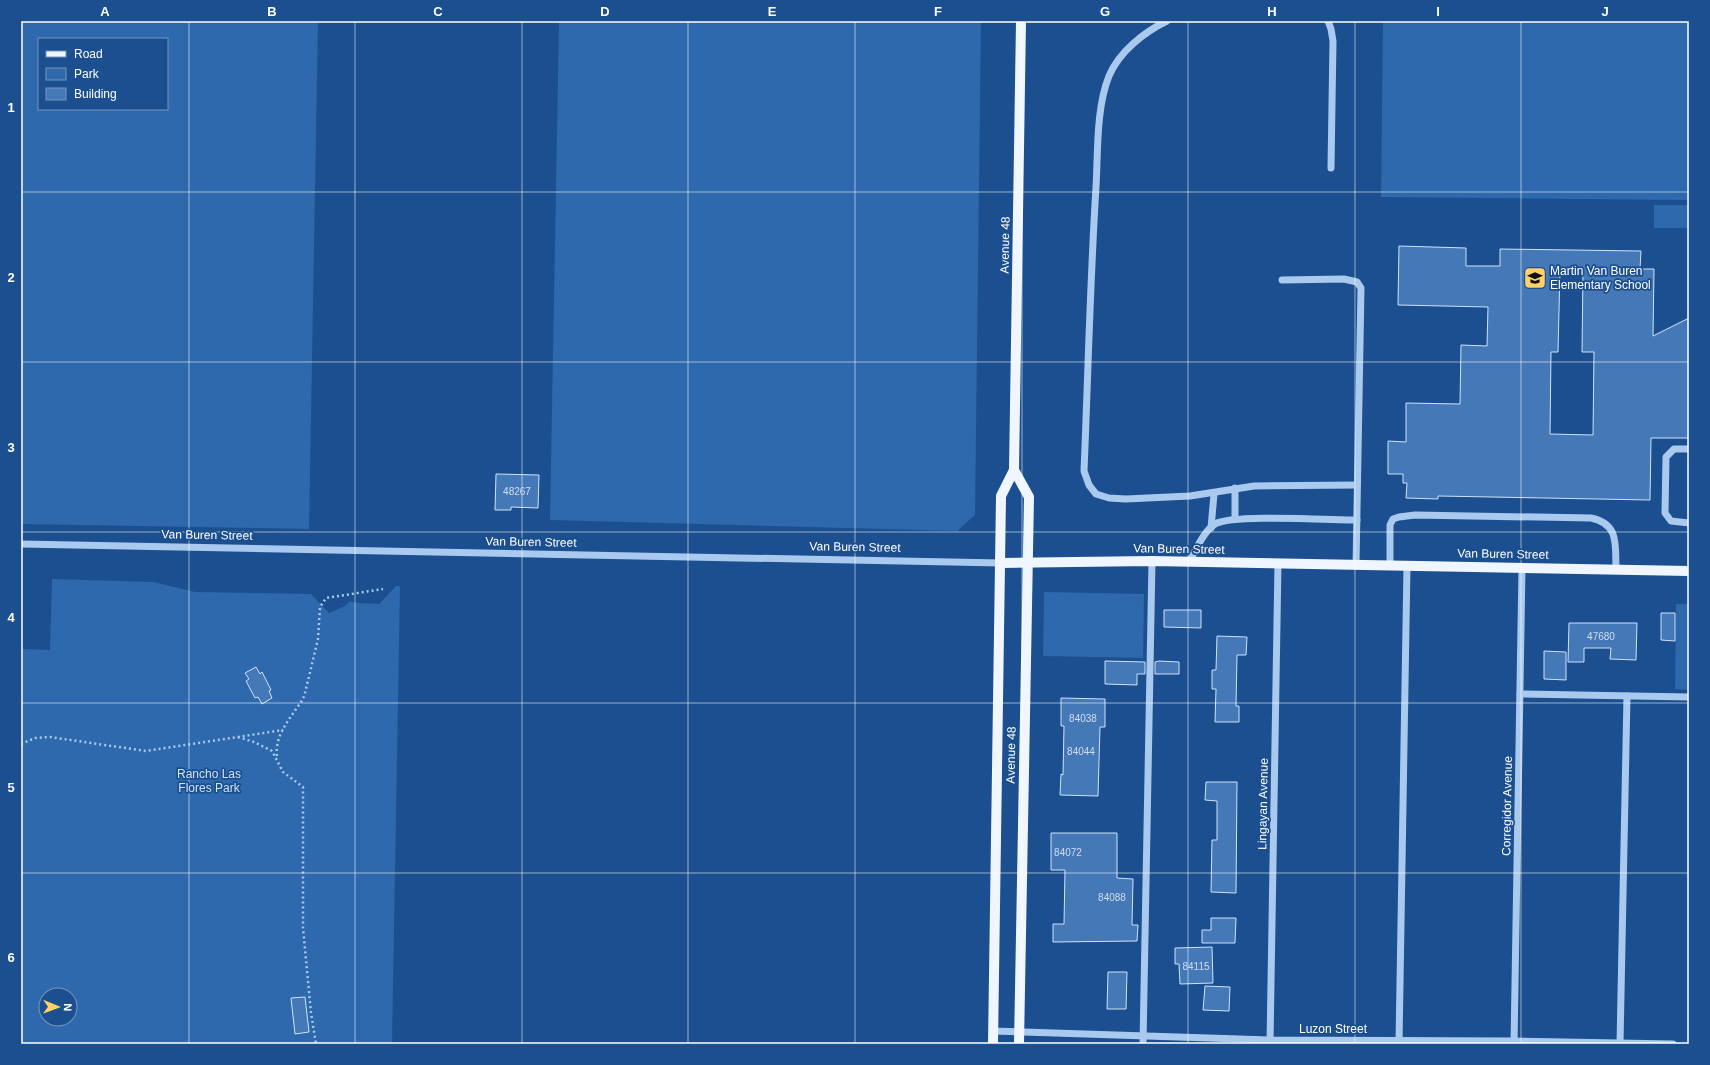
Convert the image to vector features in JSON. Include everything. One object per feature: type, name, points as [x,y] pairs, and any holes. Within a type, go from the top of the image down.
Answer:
[{"type":"main road","name":"Avenue 48","points":[[993,1044],[1001,496],[1014,470],[1021,21]]},
{"type":"main road","name":"Avenue 48","points":[[1014,470],[1029,497],[1019,1044]]},
{"type":"main road","name":"Van Buren Street","points":[[1001,563],[1152,561],[1689,571]]},
{"type":"street","points":[[1167,21],[1142,37],[1121,56],[1109,77],[1101,110],[1093,233],[1084,471],[1089,485],[1096,494],[1109,498],[1140,499],[1214,494],[1234,488],[1288,485],[1357,485]]},
{"type":"street","points":[[1328,21],[1333,41],[1331,168]]},
{"type":"street","points":[[1282,280],[1344,279],[1357,282],[1360,288],[1356,565]]},
{"type":"street","points":[[1689,449],[1674,449],[1669,452],[1666,457],[1665,512],[1671,521],[1689,522]]},
{"type":"street","points":[[1234,488],[1234,520]]},
{"type":"street","points":[[1211,528],[1214,494]]},
{"type":"street","points":[[1390,566],[1390,525],[1393,519],[1415,515],[1599,520],[1611,528],[1615,537],[1616,569]]},
{"type":"street","points":[[1189,562],[1206,533],[1222,521],[1357,520]]},
{"type":"street","name":"Van Buren Street","points":[[21,544],[1001,563]]},
{"type":"street","points":[[1143,1044],[1152,561]]},
{"type":"street","name":"Lingayan Avenue","points":[[1270,1042],[1278,563]]},
{"type":"street","points":[[1399,1042],[1407,566]]},
{"type":"street","name":"Corregidor Avenue","points":[[1514,1042],[1522,568]]},
{"type":"street","points":[[1520,694],[1689,697]]},
{"type":"street","points":[[1620,1044],[1627,696]]},
{"type":"street","name":"Luzon Street","points":[[993,1030],[1270,1042],[1514,1042],[1673,1044]]},
{"type":"path","points":[[278,759],[277,740],[303,699],[305,693],[318,639],[320,607],[323,602],[326,598],[383,589]]},
{"type":"path","points":[[21,744],[36,738],[50,737],[146,751],[283,730]]},
{"type":"path","points":[[238,737],[266,747],[272,751],[287,776],[303,787],[303,928],[311,1013],[316,1044]]},
{"type":"green space","points":[[21,21],[318,21],[309,529],[21,524]]},
{"type":"green space","points":[[559,21],[981,21],[975,515],[957,531],[550,520]]},
{"type":"green space","points":[[1383,21],[1689,21],[1689,200],[1381,197]]},
{"type":"green space","points":[[1654,205],[1689,205],[1689,228],[1654,228]]},
{"type":"green space","name":"Rancho Las Flores Park","points":[[52,579],[153,582],[195,592],[311,594],[329,613],[345,606],[350,601],[356,603],[379,604],[396,586],[400,586],[392,1044],[21,1044],[21,649],[50,650]]},
{"type":"green space","points":[[1044,592],[1144,594],[1143,658],[1043,656]]},
{"type":"green space","points":[[1676,604],[1689,604],[1689,690],[1675,689]]},
{"type":"building","points":[[1399,246],[1466,248],[1466,266],[1500,266],[1500,249],[1641,251],[1640,269],[1654,269],[1653,336],[1689,318],[1689,438],[1651,438],[1650,500],[1438,496],[1438,499],[1406,498],[1407,483],[1403,483],[1403,474],[1388,474],[1388,441],[1406,442],[1406,403],[1460,404],[1461,345],[1487,346],[1488,307],[1398,305]],"holes":[[[1560,270],[1583,270],[1582,352],[1594,352],[1593,435],[1550,434],[1551,352],[1558,352]]]},
{"type":"building","points":[[496,474],[539,475],[538,508],[511,507],[511,510],[495,510]]},
{"type":"building","points":[[1164,610],[1201,610],[1201,628],[1164,627]]},
{"type":"building","points":[[1661,613],[1675,613],[1675,641],[1661,640]]},
{"type":"building","points":[[1569,623],[1637,623],[1636,660],[1610,659],[1611,648],[1584,648],[1584,662],[1568,662]]},
{"type":"building","points":[[1217,636],[1247,637],[1246,655],[1237,655],[1236,706],[1239,706],[1239,722],[1215,722],[1216,689],[1212,689],[1212,670],[1216,670]]},
{"type":"building","points":[[1544,651],[1566,652],[1566,680],[1544,679]]},
{"type":"building","points":[[1105,661],[1145,662],[1145,674],[1137,674],[1137,685],[1105,684]]},
{"type":"building","points":[[1155,662],[1179,662],[1179,674],[1155,674]]},
{"type":"building","points":[[256,667],[260,674],[262,672],[271,690],[269,691],[272,698],[262,704],[258,697],[255,698],[246,681],[249,679],[245,673]]},
{"type":"building","points":[[1061,698],[1105,699],[1105,727],[1100,727],[1098,796],[1060,795],[1061,774],[1063,775],[1064,726],[1061,726]]},
{"type":"building","points":[[1206,782],[1237,782],[1236,893],[1211,892],[1212,840],[1217,840],[1217,801],[1205,800]]},
{"type":"building","points":[[1051,833],[1117,833],[1117,878],[1133,879],[1132,925],[1138,925],[1137,941],[1053,942],[1053,924],[1064,924],[1065,870],[1051,870]]},
{"type":"building","points":[[1211,918],[1236,918],[1235,943],[1202,943],[1202,930],[1211,930]]},
{"type":"building","points":[[1212,947],[1213,983],[1180,984],[1179,964],[1175,964],[1175,948]]},
{"type":"building","points":[[1108,972],[1127,972],[1126,1009],[1107,1009]]},
{"type":"building","points":[[1205,986],[1230,987],[1229,1011],[1203,1010]]},
{"type":"building","points":[[305,997],[309,1032],[295,1034],[291,998]]},
{"type":"place","name":"Martin Van Buren Elementary School","points":[[1535,278]]}]
